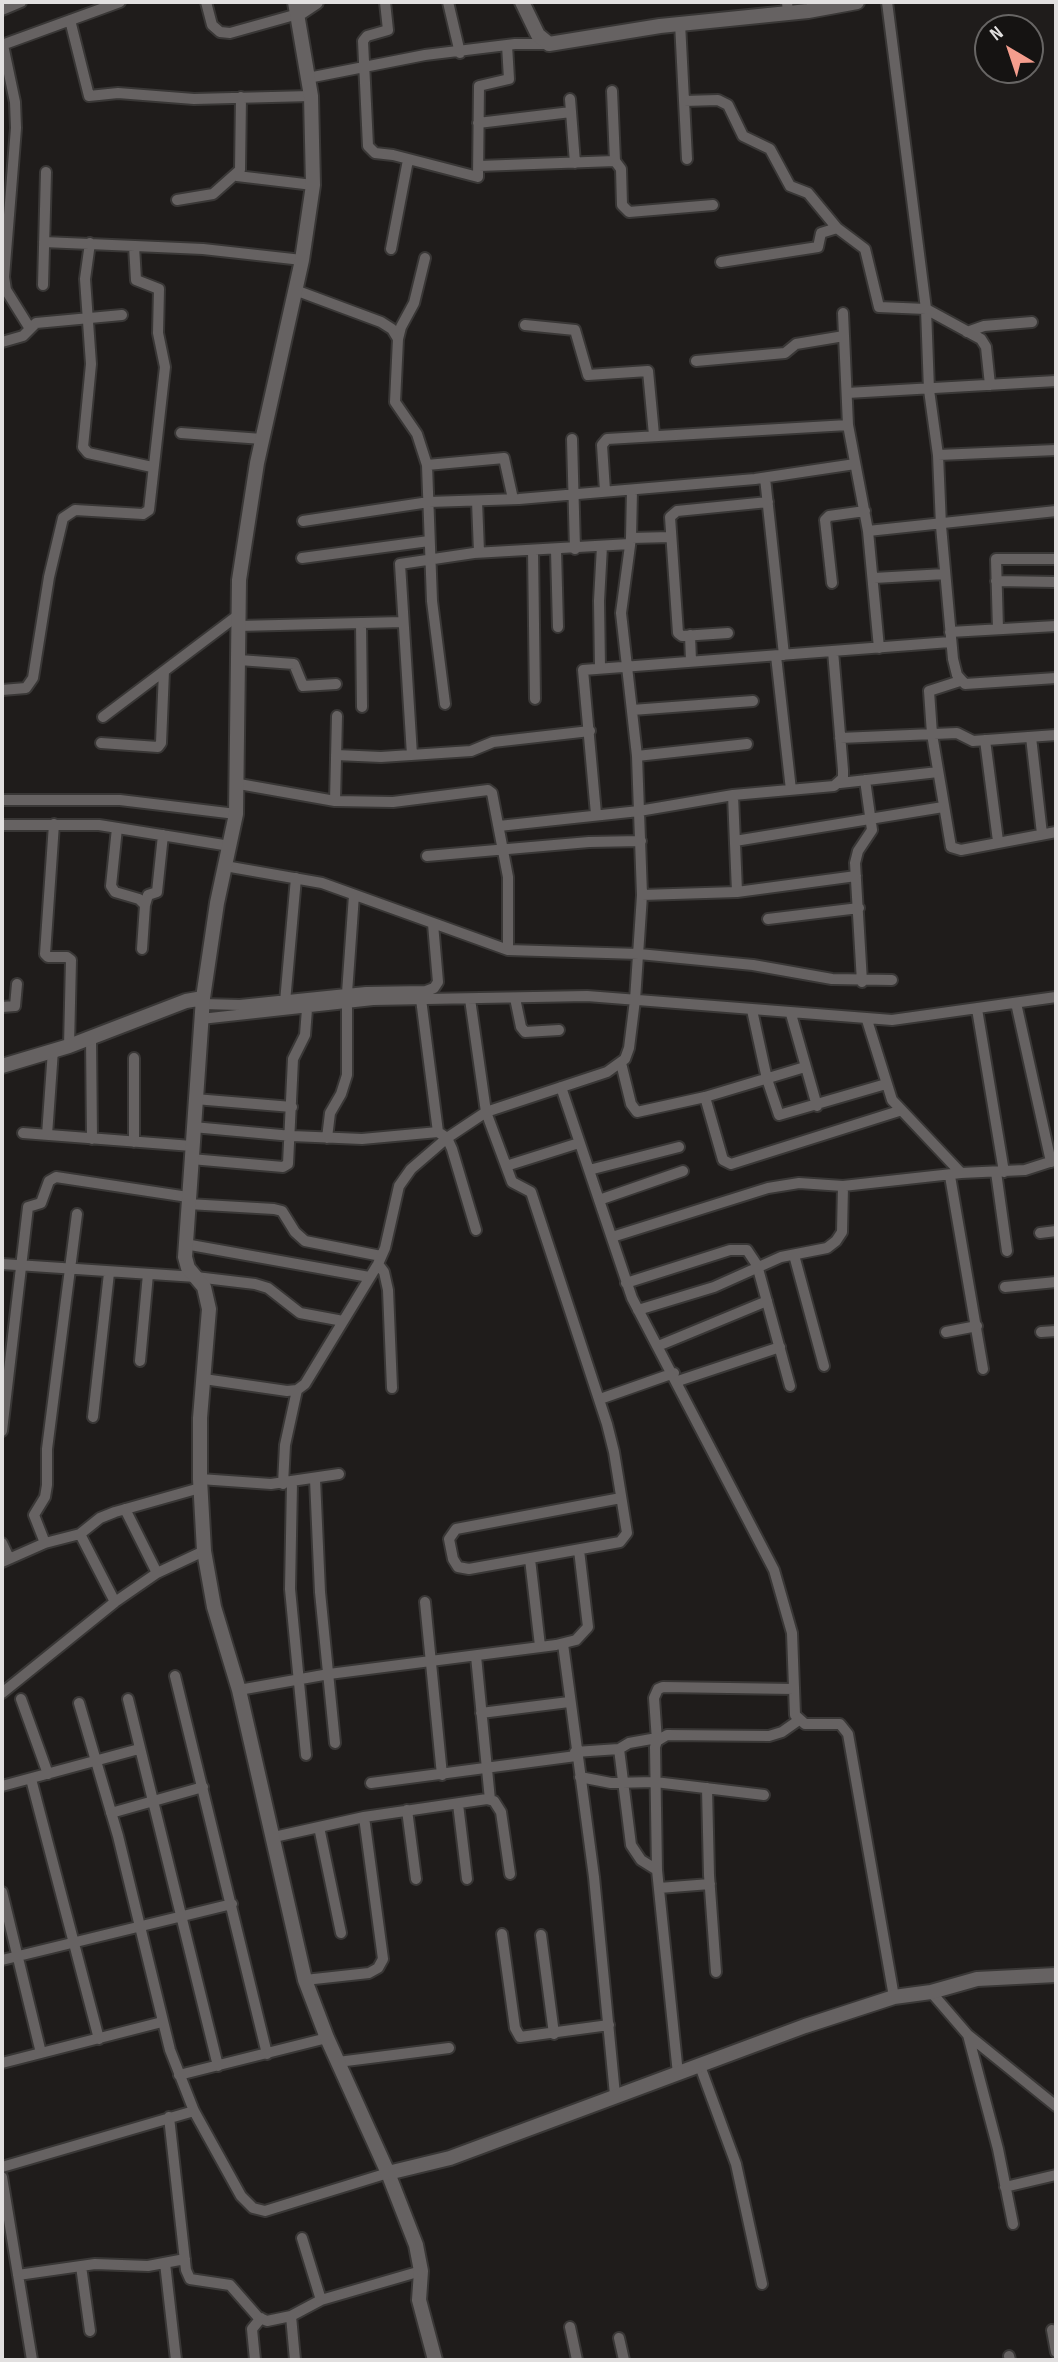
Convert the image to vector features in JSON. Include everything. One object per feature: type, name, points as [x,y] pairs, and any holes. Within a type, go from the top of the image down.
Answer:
[{"type":"street","points":[[2,10],[21,2]]},
{"type":"street","points":[[29,327],[6,290],[3,277],[15,102],[2,45],[120,2]]},
{"type":"street","points":[[206,2],[212,25],[220,32],[229,33],[316,2]]},
{"type":"street","points":[[385,2],[388,30],[364,38],[368,146],[375,153],[475,179],[479,166],[478,86],[507,80],[510,76],[507,45]]},
{"type":"street","points":[[448,2],[460,53]]},
{"type":"street","points":[[522,2],[538,35],[549,44]]},
{"type":"street","points":[[308,78],[366,66],[507,45],[549,44],[788,7],[856,2]]},
{"type":"street","points":[[887,2],[926,309],[929,390],[938,455],[950,637],[960,681]]},
{"type":"street","points":[[296,8],[311,96],[313,185],[302,260],[262,439],[247,521],[238,621],[239,784],[202,1008],[185,1244],[188,1268],[208,1296],[200,1418],[200,1484],[205,1551],[214,1607],[239,1690],[305,1980],[327,2038],[388,2173],[416,2245],[421,2271],[419,2300],[435,2360]]},
{"type":"street","points":[[70,20],[89,96],[118,93],[184,98],[311,96]]},
{"type":"street","points":[[680,23],[687,159]]},
{"type":"street","points":[[612,91],[615,161],[621,169],[622,205],[629,212],[713,205]]},
{"type":"street","points":[[177,200],[213,194],[237,176],[242,161],[240,97]]},
{"type":"street","points":[[570,99],[575,163]]},
{"type":"street","points":[[684,101],[718,100],[728,105],[743,136],[770,149],[786,181],[808,193],[837,229],[865,249],[879,307],[926,309],[981,339],[986,347],[990,386]]},
{"type":"street","points":[[478,123],[571,112]]},
{"type":"street","points":[[391,249],[408,160]]},
{"type":"street","points":[[479,166],[615,161]]},
{"type":"street","points":[[43,285],[46,173]]},
{"type":"street","points":[[237,176],[313,185]]},
{"type":"street","points":[[721,262],[813,248],[820,245],[824,230],[837,229]]},
{"type":"street","points":[[44,242],[203,249],[302,260]]},
{"type":"street","points":[[90,243],[85,279],[91,364],[83,447],[88,453],[152,467]]},
{"type":"street","points":[[2,690],[26,688],[33,678],[49,577],[63,518],[75,510],[146,512],[165,367],[158,333],[160,292],[156,285],[141,284],[136,280],[134,246]]},
{"type":"street","points":[[425,258],[414,303],[401,327],[398,339],[395,402],[417,434],[427,465],[435,626],[445,705]]},
{"type":"street","points":[[295,290],[381,322],[392,329],[398,339]]},
{"type":"street","points":[[843,313],[848,425],[868,531],[879,649]]},
{"type":"street","points":[[2,342],[23,336],[29,327],[36,323],[122,315]]},
{"type":"street","points":[[967,332],[984,326],[1032,322]]},
{"type":"street","points":[[525,325],[575,330],[588,375],[648,371],[654,435]]},
{"type":"street","points":[[696,361],[785,353],[796,344],[844,336]]},
{"type":"street","points":[[847,393],[1056,381]]},
{"type":"street","points":[[605,491],[604,442],[621,437],[848,425]]},
{"type":"street","points":[[181,433],[262,439]]},
{"type":"street","points":[[572,439],[575,549]]},
{"type":"street","points":[[938,455],[1056,450]]},
{"type":"street","points":[[427,465],[504,458],[513,499]]},
{"type":"street","points":[[303,521],[429,502],[632,490],[765,478],[855,464]]},
{"type":"street","points":[[765,478],[791,790]]},
{"type":"street","points":[[306,1755],[289,1563],[285,1445],[297,1391],[313,1375],[380,1260],[399,1186],[442,1135],[486,1111],[607,1072],[621,1062],[629,1048],[642,895],[637,756],[621,613],[630,541],[632,490]]},
{"type":"street","points":[[477,501],[479,552]]},
{"type":"street","points":[[727,633],[682,635],[677,629],[670,517],[677,511],[768,502]]},
{"type":"street","points":[[832,583],[825,520],[829,516],[865,511]]},
{"type":"street","points":[[868,531],[941,526],[1056,512]]},
{"type":"street","points":[[412,755],[400,564],[479,552],[602,547],[671,537]]},
{"type":"street","points":[[302,558],[429,541]]},
{"type":"street","points":[[600,668],[602,547]]},
{"type":"street","points":[[533,550],[535,699]]},
{"type":"street","points":[[556,550],[558,627]]},
{"type":"street","points":[[998,629],[995,562],[1000,558],[1056,559]]},
{"type":"street","points":[[874,578],[945,573]]},
{"type":"street","points":[[996,581],[1056,582]]},
{"type":"street","points":[[103,717],[164,671],[238,621],[403,622]]},
{"type":"street","points":[[360,623],[362,708]]},
{"type":"street","points":[[596,814],[590,732],[582,673],[586,669],[879,649],[998,629],[1056,626]]},
{"type":"street","points":[[690,635],[691,661]]},
{"type":"street","points":[[833,651],[843,770],[840,783]]},
{"type":"street","points":[[239,660],[293,664],[303,686],[335,684]]},
{"type":"street","points":[[101,743],[158,747],[161,743],[164,671]]},
{"type":"street","points":[[1056,678],[975,684],[960,681],[929,691],[932,734],[948,842],[955,850],[1056,832]]},
{"type":"street","points":[[632,710],[753,701]]},
{"type":"street","points":[[335,801],[337,716]]},
{"type":"street","points":[[336,755],[412,755],[471,751],[493,742],[590,732]]},
{"type":"street","points":[[840,738],[957,733],[973,741],[1056,735]]},
{"type":"street","points":[[1031,737],[1042,834]]},
{"type":"street","points":[[985,740],[998,841]]},
{"type":"street","points":[[637,756],[747,744]]},
{"type":"street","points":[[499,826],[639,811],[733,795],[938,772]]},
{"type":"street","points":[[862,982],[856,876],[858,851],[872,830],[865,780]]},
{"type":"street","points":[[239,784],[335,801],[422,800],[488,790],[494,797],[505,850],[509,950]]},
{"type":"street","points":[[733,795],[737,892]]},
{"type":"street","points":[[2,800],[120,800],[236,814]]},
{"type":"street","points":[[735,841],[943,807]]},
{"type":"street","points":[[2,825],[54,824],[117,828],[230,846]]},
{"type":"street","points":[[54,824],[45,954],[48,957],[67,957],[71,960],[69,1045]]},
{"type":"street","points":[[117,828],[113,890],[145,905]]},
{"type":"street","points":[[142,948],[145,905],[149,895],[157,891],[163,835]]},
{"type":"street","points":[[427,856],[641,841]]},
{"type":"street","points":[[225,866],[296,878],[354,895],[509,950],[639,954],[753,965],[862,982],[892,980]]},
{"type":"street","points":[[642,895],[737,892],[856,876]]},
{"type":"street","points":[[285,1002],[296,878]]},
{"type":"street","points":[[327,1138],[330,1113],[341,1094],[347,1075],[347,999],[354,895]]},
{"type":"street","points":[[768,919],[859,908]]},
{"type":"street","points":[[2,1066],[69,1045],[186,1001],[202,1008],[307,1009],[347,999],[434,988],[438,974],[433,924]]},
{"type":"street","points":[[2,1007],[15,1006],[17,984]]},
{"type":"street","points":[[202,1008],[347,999],[635,996],[867,1020],[977,1009],[1056,997]]},
{"type":"street","points":[[515,998],[521,1027],[525,1032],[559,1030]]},
{"type":"street","points":[[421,999],[442,1135],[476,1230]]},
{"type":"street","points":[[470,999],[486,1111],[512,1182],[531,1192],[600,1399],[614,1452],[627,1533],[625,1539],[530,1559],[462,1569],[453,1559],[449,1535],[456,1530],[621,1499]]},
{"type":"street","points":[[612,1237],[768,1188],[799,1183],[843,1186],[1025,1170],[1054,1161],[1016,1003]]},
{"type":"street","points":[[23,1133],[134,1142],[283,1167],[288,1164],[292,1136],[293,1059],[305,1035],[307,1009]]},
{"type":"street","points":[[977,1009],[1000,1172],[1007,1251]]},
{"type":"street","points":[[752,1010],[767,1079],[779,1115],[886,1084]]},
{"type":"street","points":[[792,1014],[817,1106]]},
{"type":"street","points":[[867,1020],[886,1084],[899,1111],[937,1145],[956,1174],[983,1369]]},
{"type":"street","points":[[91,1037],[92,1139]]},
{"type":"street","points":[[47,1135],[53,1050]]},
{"type":"street","points":[[134,1058],[134,1142]]},
{"type":"street","points":[[621,1062],[631,1104],[637,1112],[705,1097],[805,1067]]},
{"type":"street","points":[[561,1087],[626,1283],[774,1570],[792,1633],[793,1707],[799,1720],[805,1724],[840,1724],[848,1734],[894,1997]]},
{"type":"street","points":[[705,1097],[723,1160],[731,1164],[899,1111]]},
{"type":"street","points":[[195,1099],[292,1107]]},
{"type":"street","points":[[193,1127],[327,1138],[442,1135]]},
{"type":"street","points":[[506,1166],[579,1143]]},
{"type":"street","points":[[589,1170],[680,1147]]},
{"type":"street","points":[[599,1200],[683,1171]]},
{"type":"street","points":[[2,1431],[27,1209],[43,1200],[52,1178],[188,1201],[282,1211],[295,1232],[305,1241],[380,1260]]},
{"type":"street","points":[[638,1310],[714,1287],[757,1265],[827,1248],[842,1232],[843,1186]]},
{"type":"street","points":[[45,1543],[34,1515],[45,1497],[47,1485],[47,1449],[77,1214]]},
{"type":"street","points":[[1040,1233],[1056,1231]]},
{"type":"street","points":[[185,1244],[369,1277]]},
{"type":"street","points":[[626,1283],[730,1250],[747,1250],[757,1265],[790,1386]]},
{"type":"street","points":[[794,1255],[824,1366]]},
{"type":"street","points":[[380,1260],[388,1290],[392,1388]]},
{"type":"street","points":[[2,1264],[196,1277],[268,1288],[300,1313],[343,1321]]},
{"type":"street","points":[[93,1418],[109,1273]]},
{"type":"street","points":[[140,1361],[148,1274]]},
{"type":"street","points":[[1005,1287],[1056,1282]]},
{"type":"street","points":[[658,1346],[767,1301]]},
{"type":"street","points":[[946,1332],[976,1326]]},
{"type":"street","points":[[1041,1332],[1056,1331]]},
{"type":"street","points":[[600,1399],[779,1347]]},
{"type":"street","points":[[204,1379],[297,1391]]},
{"type":"street","points":[[2,1543],[6,1560],[45,1543],[80,1534],[100,1518],[200,1484],[288,1483],[339,1474]]},
{"type":"street","points":[[315,1479],[318,1569],[335,1743]]},
{"type":"street","points":[[125,1509],[158,1573]]},
{"type":"street","points":[[80,1534],[114,1602]]},
{"type":"street","points":[[239,1690],[329,1674],[563,1644],[582,1636],[588,1627],[579,1550]]},
{"type":"street","points":[[2,1693],[114,1602],[158,1573],[205,1551]]},
{"type":"street","points":[[530,1559],[540,1646]]},
{"type":"street","points":[[425,1602],[442,1775]]},
{"type":"street","points":[[563,1644],[615,2095]]},
{"type":"street","points":[[476,1656],[490,1800]]},
{"type":"street","points":[[175,1676],[267,2054]]},
{"type":"street","points":[[678,2074],[657,1870],[657,1739],[654,1698],[657,1689],[663,1687],[794,1689]]},
{"type":"street","points":[[21,1699],[48,1774]]},
{"type":"street","points":[[128,1699],[218,2066]]},
{"type":"street","points":[[481,1713],[569,1702]]},
{"type":"street","points":[[79,1703],[111,1813],[162,2022],[179,2076],[194,2111],[242,2196],[253,2208],[265,2211],[282,2208],[388,2173],[450,2158],[805,2025],[894,1997],[931,1992],[977,1979],[1056,1975]]},
{"type":"street","points":[[371,1783],[487,1770],[619,1749],[629,1743],[667,1735],[769,1736],[782,1732],[799,1720]]},
{"type":"street","points":[[3,1783],[31,1779],[139,1749]]},
{"type":"street","points":[[619,1749],[631,1845],[641,1860],[657,1870]]},
{"type":"street","points":[[580,1777],[625,1783],[655,1782],[764,1795]]},
{"type":"street","points":[[31,1779],[99,2039]]},
{"type":"street","points":[[111,1813],[203,1787]]},
{"type":"street","points":[[708,1788],[709,1884],[716,1972]]},
{"type":"street","points":[[274,1837],[364,1817],[490,1800],[499,1805],[501,1812],[510,1874]]},
{"type":"street","points":[[458,1804],[467,1879]]},
{"type":"street","points":[[407,1810],[416,1879]]},
{"type":"street","points":[[305,1980],[369,1973],[378,1968],[383,1959],[364,1817]]},
{"type":"street","points":[[319,1827],[341,1933]]},
{"type":"street","points":[[659,1888],[709,1884]]},
{"type":"street","points":[[2,1892],[41,2053]]},
{"type":"street","points":[[2,1960],[232,1904]]},
{"type":"street","points":[[502,1934],[517,2034],[524,2039],[609,2025]]},
{"type":"street","points":[[541,1935],[554,2034]]},
{"type":"street","points":[[931,1992],[968,2035],[1056,2106]]},
{"type":"street","points":[[2,2063],[162,2022]]},
{"type":"street","points":[[968,2035],[1013,2224]]},
{"type":"street","points":[[179,2076],[327,2038]]},
{"type":"street","points":[[338,2063],[449,2048]]},
{"type":"street","points":[[701,2066],[736,2164],[762,2284]]},
{"type":"street","points":[[2,2167],[194,2111]]},
{"type":"street","points":[[169,2117],[185,2259],[190,2278],[230,2285],[261,2318],[279,2321],[321,2300],[421,2271]]},
{"type":"street","points":[[1005,2187],[1056,2175]]},
{"type":"street","points":[[2,2177],[32,2360]]},
{"type":"street","points":[[302,2238],[321,2300]]},
{"type":"street","points":[[18,2275],[81,2266],[165,2263],[185,2259]]},
{"type":"street","points":[[165,2263],[176,2360]]},
{"type":"street","points":[[81,2266],[90,2332]]},
{"type":"street","points":[[291,2316],[295,2360]]},
{"type":"street","points":[[253,2360],[252,2329],[261,2318]]},
{"type":"street","points":[[570,2327],[577,2360]]},
{"type":"street","points":[[1052,2330],[1056,2352]]},
{"type":"street","points":[[619,2338],[624,2360]]}]
